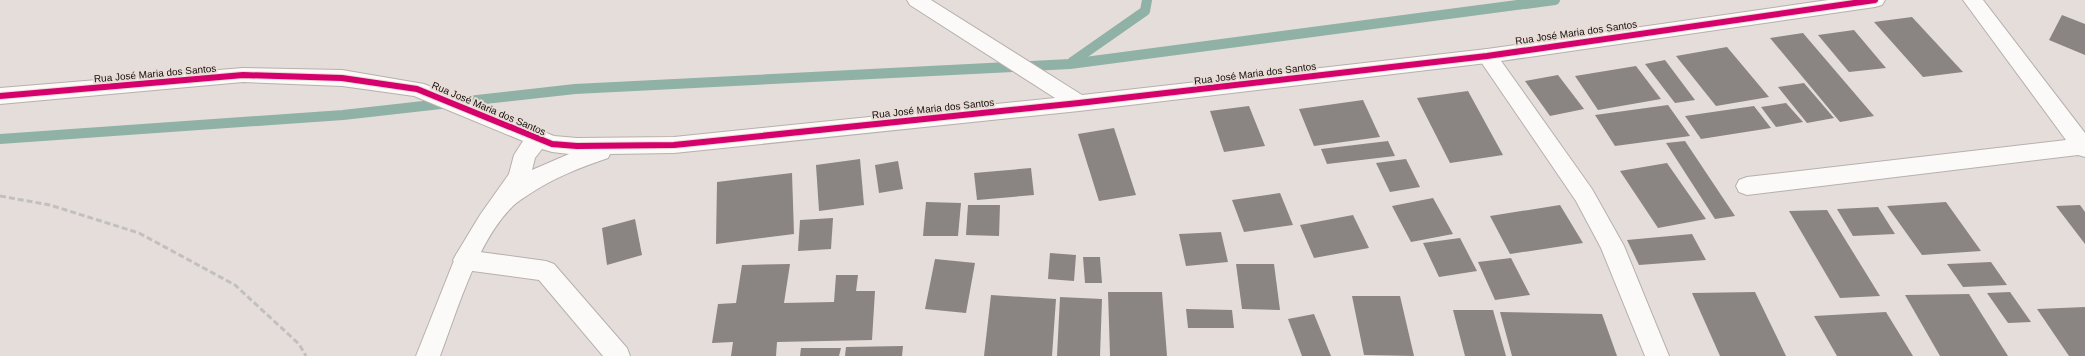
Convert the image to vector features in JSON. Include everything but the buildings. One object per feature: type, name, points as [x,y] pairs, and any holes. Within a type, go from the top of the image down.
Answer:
[{"type":"street","points":[[917,0],[1079,103]]},
{"type":"street","name":"Rua José Maria dos Santos","points":[[0,96],[243,75],[342,78],[417,89],[552,144],[674,145],[1079,103],[1487,56],[1875,0]]},
{"type":"street","points":[[1973,0],[2084,148]]},
{"type":"street","points":[[1487,56],[1584,195],[1612,246],[1657,356]]},
{"type":"street","points":[[428,356],[466,260],[488,221],[519,177],[525,155],[537,139]]},
{"type":"street","points":[[503,201],[541,175],[567,163],[619,145]]},
{"type":"street","points":[[1747,186],[2084,148]]},
{"type":"street","points":[[466,260],[546,271],[618,356]]},
{"type":"waterway","points":[[1072,62],[1145,11],[1147,0]]},
{"type":"waterway","points":[[0,139],[343,115],[575,89],[1070,64],[1555,0]]},
{"type":"railway","points":[[0,196],[50,205],[139,233],[235,285],[299,344],[306,356]]},
{"type":"cycle path","points":[[0,96],[243,75],[342,78],[417,89],[552,144],[577,146],[674,145],[1079,103],[1487,56],[1875,0]]}]
